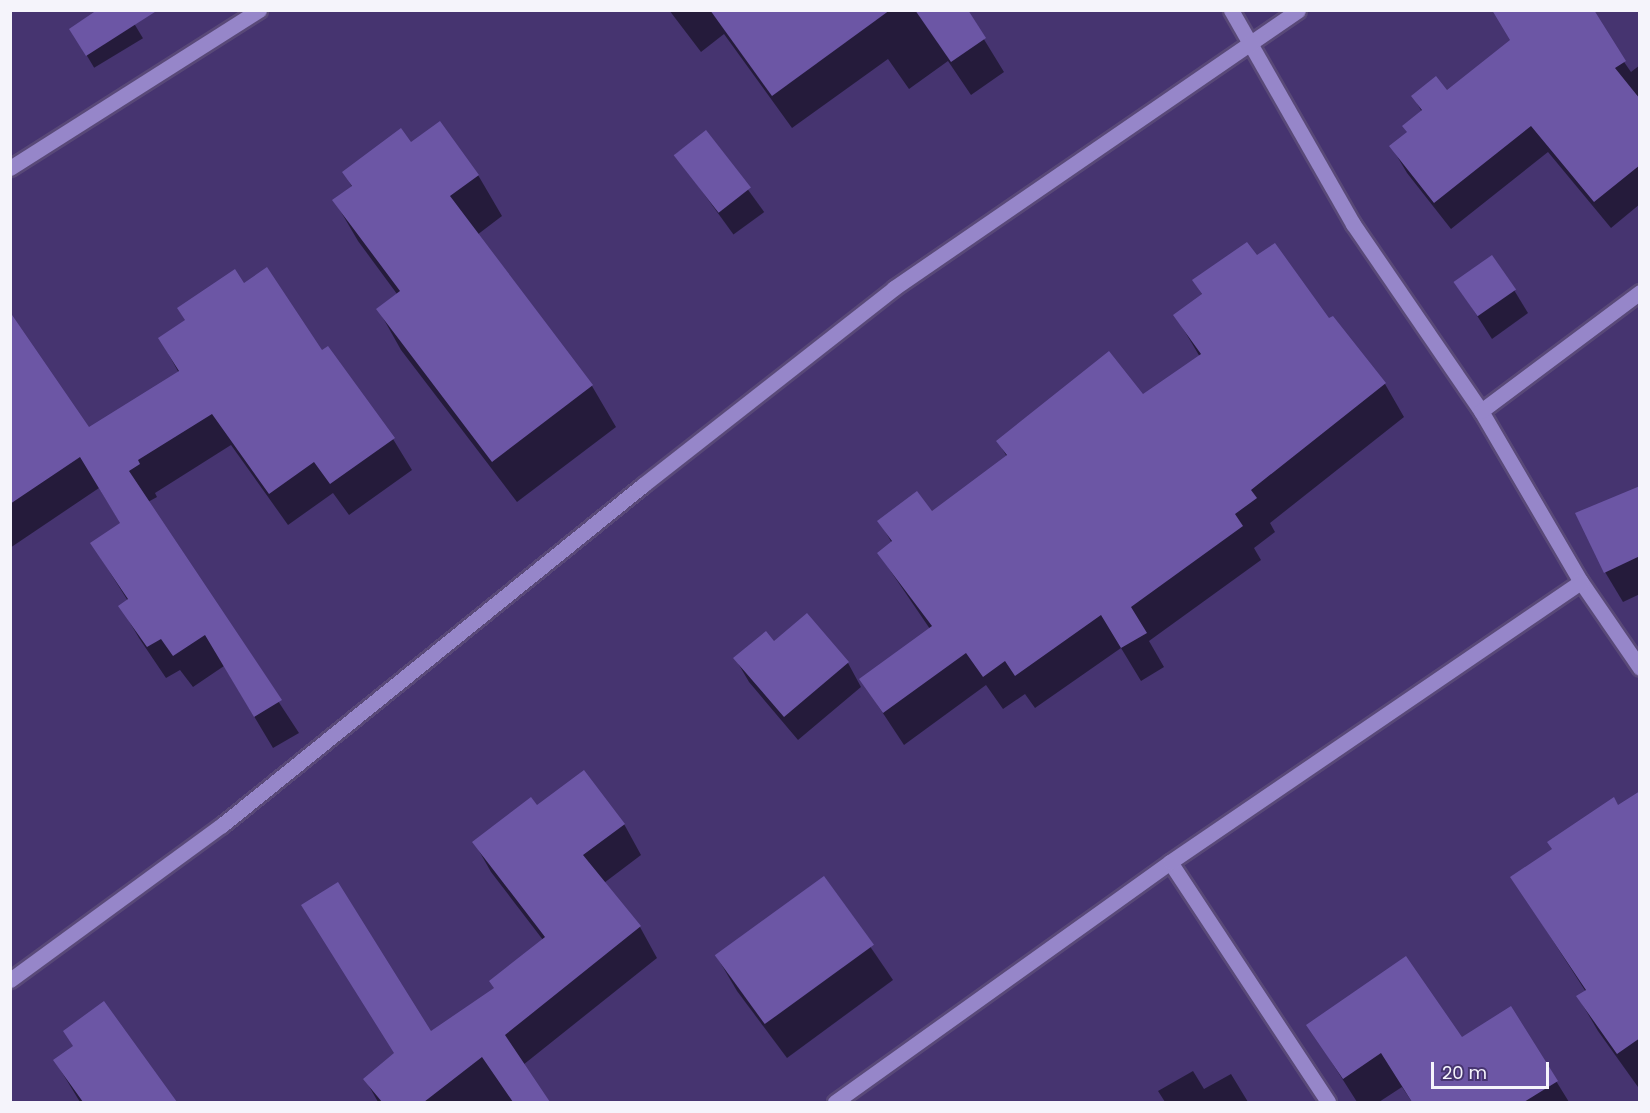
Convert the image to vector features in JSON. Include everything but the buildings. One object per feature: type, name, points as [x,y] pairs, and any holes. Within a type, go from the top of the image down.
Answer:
[{"type":"street","points":[[10,168],[260,10]]},
{"type":"street","points":[[1231,10],[1353,224],[1481,411],[1581,582],[1640,668]]},
{"type":"street","points":[[10,980],[222,825],[643,485],[894,288],[1252,45],[1298,10]]},
{"type":"street","points":[[1481,411],[1640,292]]},
{"type":"street","points":[[835,1102],[1170,862],[1581,582]]},
{"type":"street","points":[[1170,862],[1328,1102]]}]
